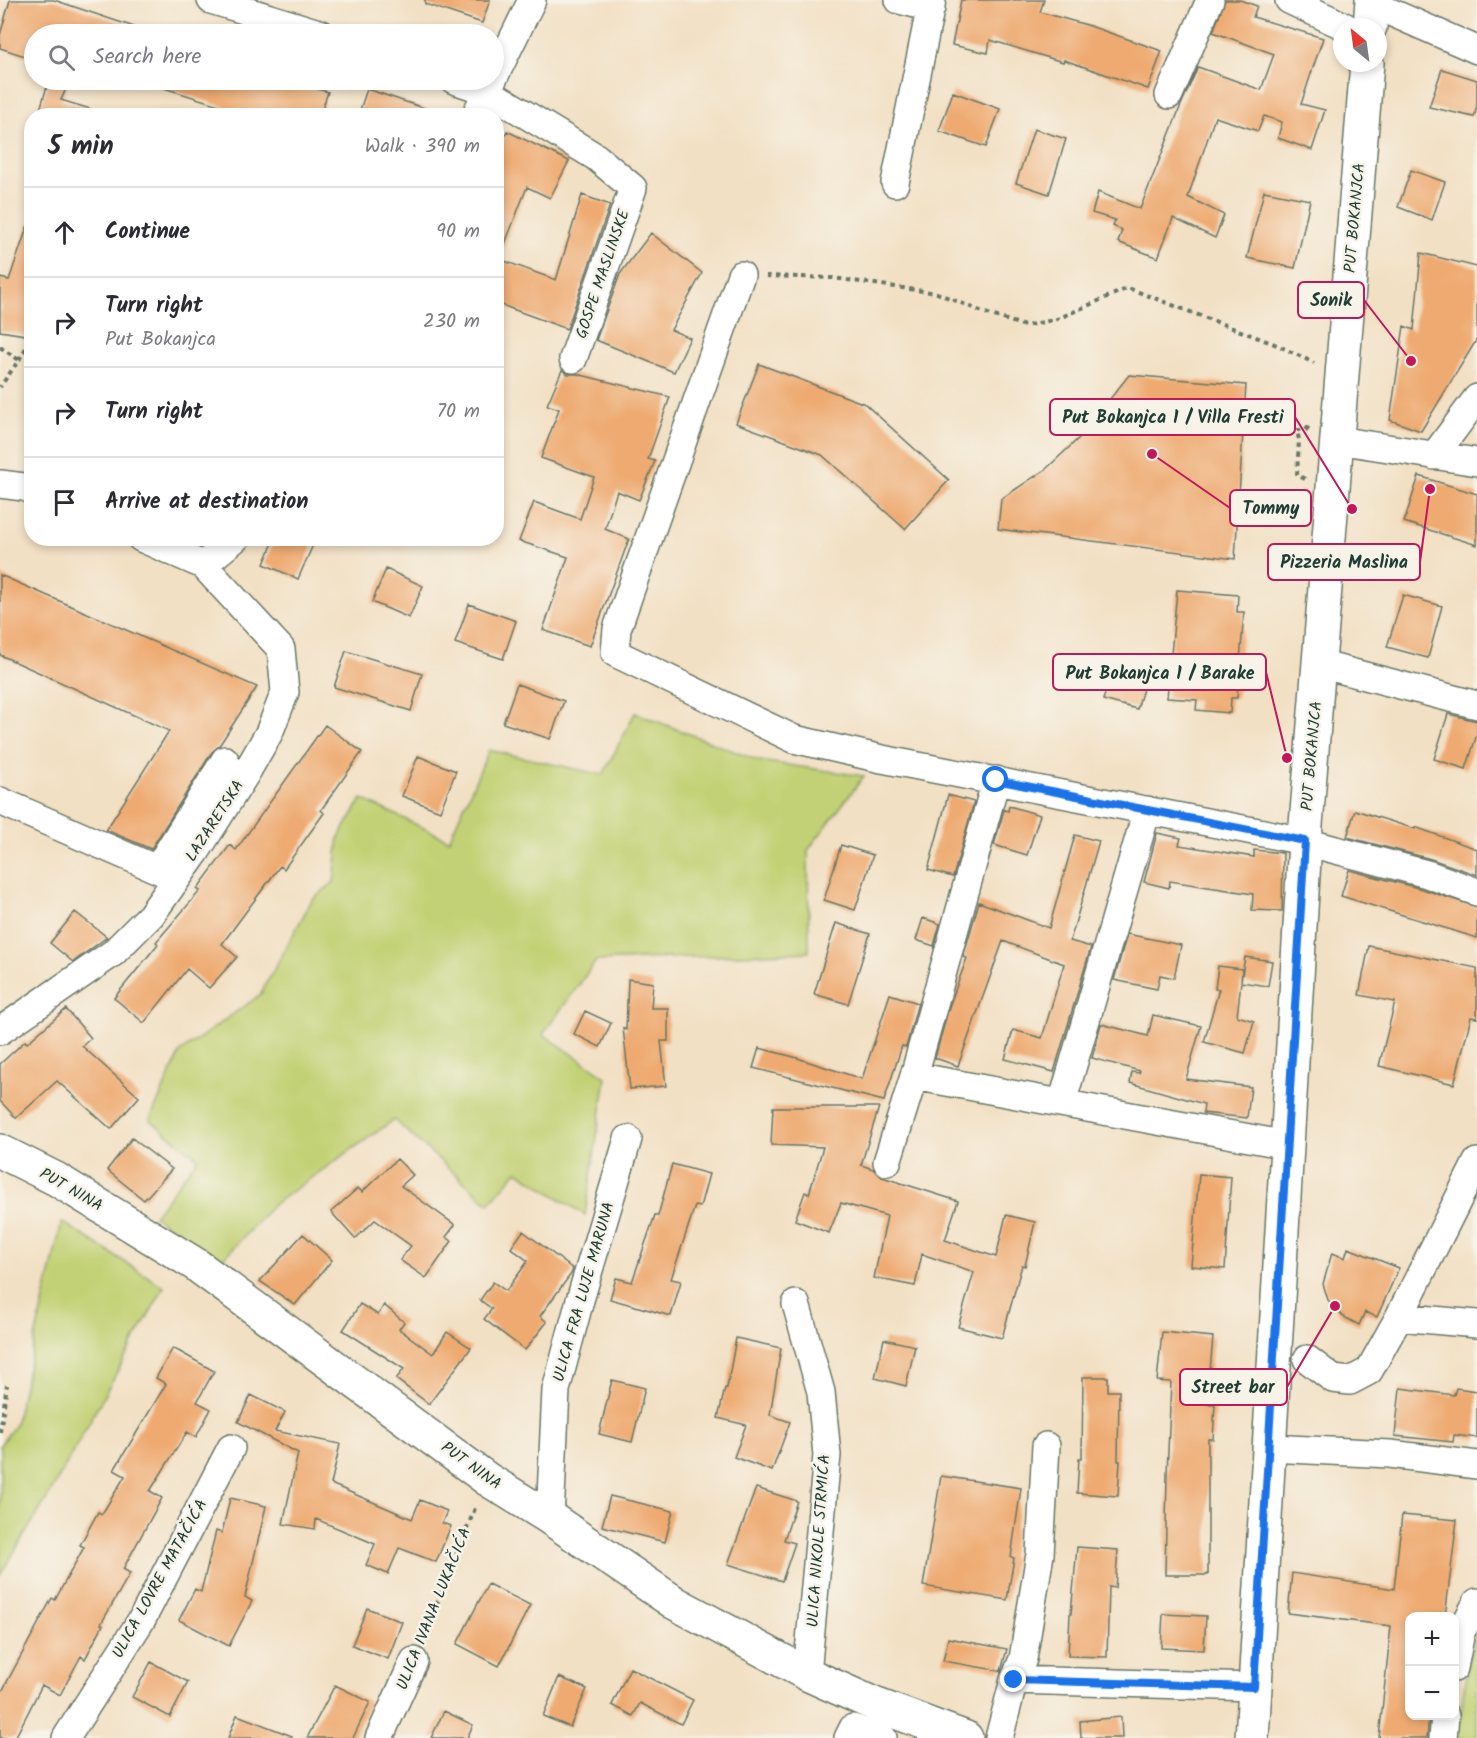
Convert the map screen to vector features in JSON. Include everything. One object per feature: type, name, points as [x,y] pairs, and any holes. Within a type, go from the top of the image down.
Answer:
[{"type":"main road","name":"PUT BOKANJCA","points":[[1252,1738],[1305,841],[1366,72]]},
{"type":"main road","name":"PUT NINA","points":[[0,1151],[56,1179],[195,1264],[487,1479],[550,1518],[675,1603],[807,1674],[874,1704],[966,1738]]},
{"type":"street","points":[[211,0],[289,24]]},
{"type":"street","points":[[504,59],[532,0]]},
{"type":"street","points":[[895,183],[931,4],[899,0]]},
{"type":"street","points":[[1169,95],[1210,0]]},
{"type":"street","points":[[1289,0],[1333,21]]},
{"type":"street","points":[[1371,10],[1477,50]]},
{"type":"street","points":[[479,108],[487,91],[484,90]]},
{"type":"street","name":"GOSPE MASLINSKE","points":[[487,91],[596,157],[633,188],[573,359]]},
{"type":"street","points":[[741,275],[617,629],[615,653],[794,739],[882,759],[1305,841],[1427,874],[1477,892]]},
{"type":"street","points":[[1434,456],[1477,398]]},
{"type":"street","points":[[1337,440],[1477,462]]},
{"type":"street","points":[[0,484],[24,487]]},
{"type":"street","points":[[159,546],[202,565],[226,546]]},
{"type":"street","name":"LAZARETSKA","points":[[0,1031],[113,953],[151,915],[167,873],[245,775],[269,733],[285,692],[281,649],[202,565]]},
{"type":"street","points":[[1319,664],[1477,705]]},
{"type":"street","points":[[0,801],[167,873],[225,760]]},
{"type":"street","points":[[886,1162],[914,1076],[996,780]]},
{"type":"street","points":[[1062,1103],[1148,810]]},
{"type":"street","points":[[914,1076],[1287,1145]]},
{"type":"street","name":"ULICA FRA LUJE MARUNA","points":[[550,1518],[556,1390],[628,1139]]},
{"type":"street","points":[[1307,1359],[1333,1380],[1350,1381],[1369,1371],[1399,1317],[1477,1162]]},
{"type":"street","name":"ULICA NIKOLE STRMIĆA","points":[[796,1304],[821,1392],[827,1455],[807,1674]]},
{"type":"street","points":[[1399,1317],[1477,1324]]},
{"type":"street","points":[[999,1738],[1014,1680],[1023,1659],[1040,1554],[1047,1446]]},
{"type":"street","name":"ULICA LOVRE MATAČIĆA","points":[[66,1738],[142,1619],[231,1448]]},
{"type":"street","points":[[1269,1448],[1390,1454],[1477,1466]]},
{"type":"street","points":[[1455,1666],[1461,1632],[1477,1602]]},
{"type":"street","name":"ULICA IVANA LUKAČIĆA","points":[[379,1738],[414,1661]]},
{"type":"street","points":[[1014,1680],[1254,1687]]},
{"type":"street","points":[[1443,1738],[1445,1720]]},
{"type":"street","points":[[850,1733],[883,1738]]},
{"type":"path","points":[[741,275],[833,278],[937,293],[985,313],[1025,326],[1057,319],[1128,288],[1277,345],[1342,377]]},
{"type":"path","points":[[0,347],[19,360]]},
{"type":"path","points":[[0,387],[24,351]]},
{"type":"path","points":[[0,1432],[7,1385]]},
{"type":"path","name":"ULICA IVANA LUKAČIĆA","points":[[414,1661],[487,1479]]},
{"type":"green space","points":[[635,713],[759,761],[864,776],[808,850],[809,952],[596,961],[543,1034],[606,1077],[585,1215],[517,1171],[489,1204],[394,1120],[274,1204],[219,1263],[154,1216],[198,1158],[150,1120],[180,1052],[260,995],[312,900],[334,882],[339,837],[362,799],[449,840],[489,750],[603,775]]},
{"type":"green space","points":[[62,1222],[164,1287],[49,1495],[0,1575],[0,1445],[15,1425]]},
{"type":"green space","points":[[1477,1632],[1477,1738],[1457,1738],[1468,1661]]},
{"type":"building","points":[[10,0],[54,0],[125,24],[24,24],[24,56],[0,48],[0,35]]},
{"type":"building","points":[[425,0],[490,0],[482,23],[425,4]]},
{"type":"building","points":[[961,0],[1044,0],[1040,12],[1087,25],[1162,51],[1148,89],[1064,60],[1063,62],[990,40],[988,53],[952,45]]},
{"type":"building","points":[[1225,0],[1240,0],[1257,6],[1253,17],[1323,38],[1301,104],[1325,110],[1312,150],[1278,138],[1282,122],[1264,116],[1258,131],[1215,117],[1188,197],[1224,215],[1215,238],[1173,218],[1158,258],[1118,242],[1122,230],[1113,226],[1115,220],[1092,213],[1098,192],[1140,209],[1198,67],[1261,90],[1274,54],[1213,32]]},
{"type":"building","points":[[1442,69],[1477,80],[1477,106],[1474,117],[1429,107]]},
{"type":"building","points":[[46,90],[66,90],[61,100],[87,108],[40,108]]},
{"type":"building","points":[[170,90],[321,90],[328,92],[323,108],[228,108]]},
{"type":"building","points":[[367,90],[370,90],[424,108],[361,108]]},
{"type":"building","points":[[953,92],[1000,109],[986,147],[939,131]]},
{"type":"building","points":[[1034,129],[1066,139],[1049,194],[1016,183]]},
{"type":"building","points":[[507,131],[569,161],[550,198],[527,187],[504,246],[504,137]]},
{"type":"building","points":[[1411,170],[1445,182],[1432,220],[1398,207]]},
{"type":"building","points":[[1264,191],[1310,200],[1295,268],[1247,258]]},
{"type":"building","points":[[582,195],[610,205],[567,329],[504,306],[504,261],[556,280]]},
{"type":"building","points":[[651,233],[702,273],[671,330],[690,338],[674,372],[596,340],[620,274]]},
{"type":"building","points":[[24,237],[24,335],[0,331],[0,278],[9,280]]},
{"type":"building","points":[[1421,253],[1477,267],[1477,339],[1421,431],[1390,420],[1404,326],[1414,330]]},
{"type":"building","points":[[759,364],[865,404],[949,480],[905,529],[822,455],[736,423]]},
{"type":"building","points":[[562,370],[568,374],[577,374],[670,397],[648,459],[655,461],[639,500],[617,491],[605,529],[629,539],[590,646],[543,630],[568,557],[519,541],[534,502],[580,519],[594,477],[541,458],[559,409],[547,405]]},
{"type":"building","points":[[1129,375],[1246,385],[1235,559],[998,529],[1001,499],[1046,469],[1079,438]]},
{"type":"building","points":[[1419,476],[1477,494],[1477,545],[1404,522]]},
{"type":"building","points":[[272,546],[312,546],[298,579],[264,564]]},
{"type":"building","points":[[386,569],[423,586],[409,618],[372,602]]},
{"type":"building","points":[[0,575],[257,687],[219,746],[212,752],[151,849],[106,830],[169,731],[0,655]]},
{"type":"building","points":[[1177,590],[1238,595],[1237,612],[1244,612],[1237,698],[1231,698],[1230,713],[1196,710],[1197,700],[1167,698]]},
{"type":"building","points":[[1403,595],[1442,606],[1428,658],[1387,647]]},
{"type":"building","points":[[469,604],[516,621],[503,659],[455,643]]},
{"type":"building","points":[[346,651],[422,674],[411,711],[334,687]]},
{"type":"building","points":[[1112,672],[1145,682],[1137,709],[1103,700]]},
{"type":"building","points":[[517,684],[564,701],[550,739],[503,723]]},
{"type":"building","points":[[1448,714],[1477,721],[1477,734],[1466,769],[1434,759]]},
{"type":"building","points":[[325,725],[362,752],[321,810],[324,813],[284,869],[280,866],[222,944],[237,957],[209,988],[187,969],[144,1023],[114,998],[158,944],[156,942],[200,891],[197,889],[230,845],[236,850]]},
{"type":"building","points":[[418,756],[456,771],[440,811],[402,796]]},
{"type":"building","points":[[948,795],[974,802],[953,877],[928,870]]},
{"type":"building","points":[[1009,806],[1040,815],[1027,855],[994,845],[1004,810],[1008,811]]},
{"type":"building","points":[[1355,810],[1415,829],[1415,827],[1477,849],[1477,875],[1431,859],[1347,837]]},
{"type":"building","points":[[1157,833],[1181,838],[1179,845],[1254,857],[1254,850],[1283,853],[1282,911],[1252,910],[1253,894],[1170,881],[1169,888],[1144,882]]},
{"type":"building","points":[[1075,835],[1099,841],[1070,941],[1091,947],[1054,1072],[1005,1059],[1013,1030],[1042,1038],[1064,964],[1003,941],[958,1066],[935,1058],[949,1007],[967,958],[963,957],[979,902],[1049,928]]},
{"type":"building","points":[[841,845],[873,855],[855,910],[824,900]]},
{"type":"building","points":[[1349,870],[1422,889],[1477,907],[1477,938],[1341,896]]},
{"type":"building","points":[[75,912],[107,937],[73,962],[50,943]]},
{"type":"building","points":[[923,918],[940,924],[934,946],[916,940]]},
{"type":"building","points":[[836,923],[870,934],[848,1004],[814,994]]},
{"type":"building","points":[[1127,934],[1181,945],[1174,978],[1160,975],[1157,989],[1114,980]]},
{"type":"building","points":[[1369,946],[1477,968],[1477,1018],[1471,1017],[1454,1084],[1379,1066],[1395,1002],[1359,995]]},
{"type":"building","points":[[1245,957],[1272,961],[1268,986],[1241,982],[1237,1016],[1254,1021],[1245,1053],[1204,1042],[1219,989],[1215,989],[1218,966],[1242,969],[1241,981]]},
{"type":"building","points":[[628,979],[653,983],[651,1008],[668,1008],[668,1041],[661,1041],[666,1086],[630,1089],[623,1028],[626,1030]]},
{"type":"building","points":[[890,994],[918,1003],[906,1047],[902,1046],[884,1101],[753,1068],[759,1048],[862,1079]]},
{"type":"building","points":[[66,1009],[91,1038],[82,1046],[139,1097],[111,1129],[57,1081],[16,1118],[0,1101],[0,1064]]},
{"type":"building","points":[[585,1011],[611,1023],[600,1047],[574,1034]]},
{"type":"building","points":[[1153,1015],[1201,1026],[1186,1079],[1251,1087],[1247,1118],[1203,1113],[1204,1104],[1130,1083],[1132,1072],[1139,1073],[1140,1071],[1092,1058],[1101,1024],[1148,1036]]},
{"type":"building","points":[[773,1107],[879,1107],[861,1165],[873,1169],[882,1177],[958,1201],[945,1240],[996,1257],[1006,1215],[1035,1222],[1025,1266],[1022,1265],[1002,1338],[958,1327],[974,1272],[922,1254],[915,1286],[874,1278],[887,1216],[841,1203],[829,1233],[795,1220],[805,1192],[809,1194],[823,1147],[771,1145]]},
{"type":"building","points":[[132,1138],[172,1169],[144,1200],[107,1170]]},
{"type":"building","points":[[397,1159],[413,1175],[401,1186],[455,1225],[446,1237],[452,1241],[426,1278],[400,1260],[411,1246],[375,1220],[355,1239],[331,1212],[358,1188],[362,1192]]},
{"type":"building","points":[[672,1164],[709,1174],[700,1207],[695,1206],[671,1279],[681,1281],[671,1316],[610,1299],[616,1278],[632,1282],[655,1215],[658,1216]]},
{"type":"building","points":[[1199,1174],[1231,1177],[1225,1269],[1191,1266]]},
{"type":"building","points":[[523,1231],[573,1269],[540,1316],[547,1322],[525,1350],[484,1319],[492,1309],[480,1300],[493,1282],[506,1291],[528,1261],[511,1248]]},
{"type":"building","points":[[303,1234],[332,1260],[295,1305],[260,1281]]},
{"type":"building","points":[[1348,1248],[1399,1268],[1377,1317],[1365,1312],[1359,1325],[1342,1316],[1328,1300],[1323,1284],[1332,1253],[1345,1258]]},
{"type":"building","points":[[360,1304],[378,1315],[384,1305],[404,1322],[399,1329],[433,1354],[447,1332],[471,1348],[429,1404],[396,1379],[404,1369],[343,1330]]},
{"type":"building","points":[[1162,1332],[1213,1337],[1207,1404],[1215,1404],[1213,1439],[1208,1439],[1208,1575],[1165,1575],[1171,1382],[1157,1381]]},
{"type":"building","points":[[736,1338],[781,1348],[770,1415],[790,1422],[772,1471],[734,1457],[746,1425],[718,1418],[725,1388],[727,1388]]},
{"type":"building","points":[[884,1339],[915,1346],[906,1386],[875,1378]]},
{"type":"building","points":[[173,1348],[214,1371],[197,1402],[211,1409],[196,1437],[187,1432],[150,1491],[162,1498],[123,1569],[130,1573],[101,1624],[103,1625],[85,1659],[81,1656],[60,1695],[42,1685],[15,1738],[0,1738],[0,1695],[52,1598],[55,1600],[84,1547],[80,1545],[98,1512],[102,1514],[125,1476],[114,1470],[166,1384],[156,1378]]},
{"type":"building","points":[[1083,1377],[1108,1377],[1108,1391],[1119,1391],[1118,1496],[1077,1493],[1079,1458],[1082,1458]]},
{"type":"building","points":[[612,1380],[645,1388],[632,1442],[599,1434]]},
{"type":"building","points":[[1400,1388],[1454,1395],[1456,1388],[1477,1391],[1477,1438],[1454,1435],[1453,1442],[1395,1436]]},
{"type":"building","points":[[251,1395],[285,1412],[275,1431],[340,1444],[331,1484],[412,1519],[420,1500],[447,1511],[442,1523],[451,1526],[436,1562],[399,1548],[388,1574],[366,1565],[375,1544],[316,1519],[315,1529],[283,1524],[298,1453],[238,1422]]},
{"type":"building","points":[[941,1476],[1021,1488],[1007,1600],[923,1586]]},
{"type":"building","points":[[756,1488],[797,1501],[784,1540],[795,1543],[782,1581],[728,1564]]},
{"type":"building","points":[[610,1496],[673,1511],[665,1542],[602,1526]]},
{"type":"building","points":[[230,1498],[266,1506],[245,1597],[252,1601],[229,1646],[179,1620],[195,1589],[201,1592],[216,1531],[222,1533]]},
{"type":"building","points":[[1402,1515],[1457,1520],[1446,1612],[1405,1612],[1405,1720],[1429,1720],[1427,1738],[1379,1738],[1391,1626],[1288,1613],[1292,1573],[1394,1589]]},
{"type":"building","points":[[1077,1547],[1118,1550],[1115,1588],[1109,1587],[1107,1657],[1068,1656]]},
{"type":"building","points":[[488,1584],[530,1605],[499,1666],[457,1644]]},
{"type":"building","points":[[367,1608],[402,1622],[388,1659],[352,1645]]},
{"type":"building","points":[[1163,1614],[1206,1616],[1204,1650],[1161,1648]]},
{"type":"building","points":[[948,1638],[1007,1649],[1001,1671],[943,1661]]},
{"type":"building","points":[[151,1662],[188,1682],[170,1717],[132,1697]]},
{"type":"building","points":[[630,1668],[693,1700],[681,1724],[640,1703],[633,1716],[612,1705]]},
{"type":"building","points":[[559,1677],[587,1689],[570,1727],[543,1716]]},
{"type":"building","points":[[335,1685],[370,1702],[353,1738],[307,1738]]},
{"type":"building","points":[[444,1711],[473,1725],[467,1738],[431,1738]]},
{"type":"building","points":[[237,1715],[292,1736],[292,1738],[228,1738]]},
{"type":"building","points":[[1121,1717],[1122,1738],[1081,1738],[1080,1721]]},
{"type":"place","name":"Sonik","points":[[1411,361]]},
{"type":"place","name":"Tommy","points":[[1152,454]]},
{"type":"place","name":"Pizzeria Maslina","points":[[1430,489]]},
{"type":"place","name":"Put Bokanjca 1 / Villa Fresti","points":[[1352,509]]},
{"type":"place","name":"Put Bokanjca 1 / Barake","points":[[1287,758]]},
{"type":"place","name":"Street bar","points":[[1335,1306]]},
{"type":"route","points":[[996,780],[1305,841],[1254,1687],[1014,1680]]}]
